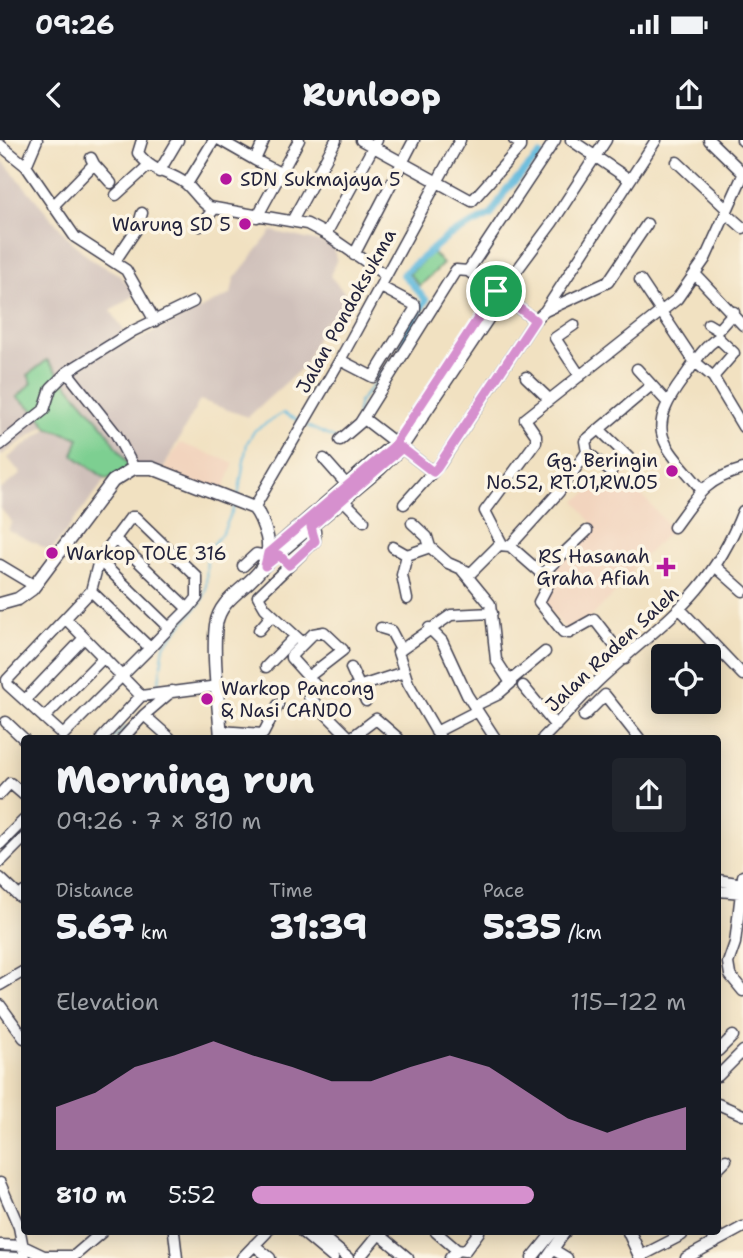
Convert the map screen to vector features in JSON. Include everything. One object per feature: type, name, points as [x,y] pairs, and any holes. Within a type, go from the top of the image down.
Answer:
[{"type":"main road","points":[[0,604],[18,599],[35,586],[113,481],[134,468],[152,468],[248,504],[264,526],[270,558],[220,613],[216,625],[220,735]]},
{"type":"main road","points":[[630,1235],[641,1257]]},
{"type":"street","points":[[26,166],[37,140]]},
{"type":"street","points":[[142,140],[138,153],[148,166],[187,184],[201,202],[214,209],[292,221],[326,234],[385,275]]},
{"type":"street","points":[[159,172],[178,140]]},
{"type":"street","points":[[187,184],[214,140]]},
{"type":"street","points":[[220,140],[280,173]]},
{"type":"street","points":[[254,160],[264,140]]},
{"type":"street","points":[[257,217],[299,140]]},
{"type":"street","points":[[292,221],[336,140]]},
{"type":"street","points":[[361,140],[375,143],[437,183],[474,201],[520,147],[514,140]]},
{"type":"street","points":[[354,255],[414,140]]},
{"type":"street","name":"Jalan Pondoksukma","points":[[248,504],[307,417],[460,140]]},
{"type":"street","points":[[468,271],[555,140]]},
{"type":"street","points":[[571,140],[631,180]]},
{"type":"street","points":[[309,524],[343,500],[397,447],[606,140]]},
{"type":"street","points":[[404,504],[431,475],[535,320],[545,311],[656,140]]},
{"type":"street","points":[[625,659],[594,618],[569,633],[563,632],[539,602],[549,583],[542,574],[506,545],[485,511],[536,442],[536,435],[525,419],[548,398],[662,312],[677,299],[695,274],[743,174],[709,140]]},
{"type":"street","points":[[326,234],[375,143]]},
{"type":"street","points":[[0,145],[26,166],[75,237],[115,261],[130,276],[155,321]]},
{"type":"street","points":[[53,206],[93,161],[111,183]]},
{"type":"street","points":[[677,162],[743,228]]},
{"type":"street","points":[[116,195],[148,166]]},
{"type":"street","points":[[200,226],[214,209]]},
{"type":"street","points":[[115,261],[138,228],[142,213]]},
{"type":"street","points":[[545,311],[608,282],[647,225]]},
{"type":"street","points":[[340,440],[361,420],[456,270],[468,271],[502,290],[535,320]]},
{"type":"street","points":[[695,274],[734,312],[743,325]]},
{"type":"street","points":[[640,280],[694,361],[713,377],[743,427]]},
{"type":"street","points":[[340,360],[373,377],[415,309],[415,305],[381,287]]},
{"type":"street","points":[[0,445],[44,410],[51,388],[67,372],[115,342],[193,302]]},
{"type":"street","points":[[708,324],[718,330],[734,312]]},
{"type":"street","points":[[574,325],[555,338],[580,376]]},
{"type":"street","points":[[701,489],[663,440],[660,430],[667,402],[694,361],[718,338],[733,349],[733,356],[713,377]]},
{"type":"street","points":[[637,369],[667,402]]},
{"type":"street","points":[[67,372],[116,434],[134,468]]},
{"type":"street","points":[[526,377],[548,398]]},
{"type":"street","points":[[611,472],[587,452],[584,442],[648,388]]},
{"type":"street","points":[[361,420],[431,475]]},
{"type":"street","points":[[600,430],[631,460]]},
{"type":"street","points":[[270,558],[309,524],[347,485],[397,447]]},
{"type":"street","points":[[412,523],[426,537],[430,547],[448,563],[473,572],[506,545],[558,492],[587,452]]},
{"type":"street","points":[[324,459],[347,485]]},
{"type":"street","points":[[674,527],[701,489],[722,475],[743,469]]},
{"type":"street","points":[[343,500],[364,521]]},
{"type":"street","name":"Jalan Raden Saleh","points":[[546,735],[625,659],[681,610],[716,567],[743,511]]},
{"type":"street","points":[[134,516],[197,577],[200,585],[197,598],[188,609],[68,734],[59,732],[7,680],[92,591],[99,560],[134,516]]},
{"type":"street","points":[[299,640],[272,615],[258,596],[315,541],[309,524]]},
{"type":"street","points":[[542,574],[587,531]]},
{"type":"street","points":[[114,538],[188,609]]},
{"type":"street","points":[[393,547],[407,555],[430,547]]},
{"type":"street","points":[[243,566],[256,554],[289,565]]},
{"type":"street","points":[[407,555],[402,575],[407,599]]},
{"type":"street","points":[[99,560],[169,628]]},
{"type":"street","points":[[0,565],[35,586]]},
{"type":"street","points":[[716,567],[743,591]]},
{"type":"street","points":[[462,570],[487,599],[492,613],[496,660],[510,681]]},
{"type":"street","points":[[92,591],[150,648]]},
{"type":"street","points":[[681,610],[743,676]]},
{"type":"street","points":[[400,652],[450,615],[492,613]]},
{"type":"street","points":[[259,630],[272,615]]},
{"type":"street","points":[[66,620],[143,696]]},
{"type":"street","points":[[381,628],[391,631],[400,652],[404,672],[437,735]]},
{"type":"street","points":[[429,628],[442,642],[493,735]]},
{"type":"street","points":[[266,667],[299,640],[324,632],[348,658],[356,688],[366,701]]},
{"type":"street","points":[[25,700],[84,638]]},
{"type":"street","points":[[299,640],[291,658],[319,689]]},
{"type":"street","points":[[441,735],[506,689],[510,681],[545,652]]},
{"type":"street","points":[[44,718],[104,657]]},
{"type":"street","points":[[308,677],[348,658]]},
{"type":"street","points":[[356,688],[404,672]]},
{"type":"street","points":[[523,686],[560,735]]},
{"type":"street","points":[[105,735],[143,696],[167,691],[218,687]]},
{"type":"street","points":[[126,735],[167,691]]},
{"type":"street","points":[[584,716],[605,695],[637,735]]},
{"type":"street","points":[[309,697],[347,735]]},
{"type":"street","points":[[220,735],[263,734],[278,705]]},
{"type":"street","points":[[144,715],[167,735]]},
{"type":"street","points":[[354,735],[376,719],[395,735]]},
{"type":"street","points":[[6,722],[21,736]]},
{"type":"street","points":[[0,775],[21,792]]},
{"type":"street","points":[[0,793],[10,783]]},
{"type":"street","points":[[0,844],[21,823]]},
{"type":"street","points":[[0,862],[21,841]]},
{"type":"street","points":[[0,878],[21,895]]},
{"type":"street","points":[[721,881],[742,886]]},
{"type":"street","points":[[721,890],[742,886]]},
{"type":"street","points":[[721,969],[728,963],[739,943],[742,886]]},
{"type":"street","points":[[728,963],[730,975],[743,991]]},
{"type":"street","points":[[0,985],[21,973]]},
{"type":"street","points":[[0,1005],[21,1034]]},
{"type":"street","points":[[721,1048],[733,1036]]},
{"type":"street","points":[[721,1073],[743,1051]]},
{"type":"street","points":[[721,1106],[742,1117]]},
{"type":"street","points":[[0,1183],[4,1202],[25,1255]]},
{"type":"street","points":[[687,1258],[716,1237],[743,1227]]},
{"type":"street","points":[[0,1257],[74,1256],[97,1235]]},
{"type":"street","points":[[174,1235],[177,1258]]},
{"type":"street","points":[[242,1258],[264,1235]]},
{"type":"street","points":[[306,1235],[333,1258]]},
{"type":"street","points":[[323,1235],[348,1258]]},
{"type":"street","points":[[359,1258],[378,1235]]},
{"type":"street","points":[[382,1235],[408,1258]]},
{"type":"street","points":[[438,1235],[453,1254],[464,1251],[477,1235]]},
{"type":"street","points":[[532,1258],[557,1235]]},
{"type":"street","points":[[558,1235],[551,1254],[567,1258]]},
{"type":"street","points":[[641,1257],[682,1235]]},
{"type":"street","points":[[0,1245],[25,1255]]},
{"type":"street","points":[[254,1245],[270,1258]]},
{"type":"shaded area","points":[[3,161],[71,241],[92,260],[118,274],[136,294],[111,311],[132,343],[231,294],[234,279],[272,231],[332,245],[337,259],[330,276],[352,301],[323,324],[304,366],[248,417],[200,400],[159,476],[133,472],[32,382],[36,412],[46,425],[0,456],[0,164]]},
{"type":"shaded area","points":[[48,428],[79,438],[73,455],[106,479],[51,551],[8,530],[12,522],[0,508],[0,490],[21,474],[8,458]]},
{"type":"shaded area","points":[[180,443],[234,463],[222,493],[159,476]]},
{"type":"shaded area","points":[[619,469],[672,529],[631,570],[634,574],[592,616],[567,632],[541,599],[551,584],[544,573],[594,527],[576,501]]},
{"type":"green space","points":[[432,252],[443,264],[420,286],[409,274]]},
{"type":"green space","points":[[47,360],[104,427],[133,472],[106,479],[73,455],[79,438],[48,428],[36,412],[17,397],[32,383],[28,375]]},
{"type":"waterway","points":[[403,348],[407,332],[426,300],[403,274],[448,236],[491,215],[506,190],[540,155]]},
{"type":"waterway","points":[[380,377],[393,364]]},
{"type":"waterway","points":[[356,421],[359,402],[380,377]]},
{"type":"waterway","points":[[238,497],[247,443],[255,430],[283,413],[299,421]]},
{"type":"waterway","points":[[307,426],[336,439]]},
{"type":"waterway","points":[[158,689],[164,645],[202,601],[206,588],[207,552],[223,532],[235,505]]},
{"type":"waterway","points":[[117,735],[126,727]]},
{"type":"place","name":"SDN Sukmajaya 5","points":[[226,179]]},
{"type":"place","name":"Warung SD 5","points":[[245,224]]},
{"type":"place","name":"Gg. Beringin No.52, RT.01,RW.05","points":[[672,471]]},
{"type":"place","name":"Warkop TOLE 316","points":[[52,553]]},
{"type":"place","name":"RS Hasanah Graha Afiah","points":[[666,567]]},
{"type":"place","name":"Warkop Pancong & Nasi CANDO","points":[[207,699]]},
{"type":"route","points":[[496,291],[535,320],[437,468],[433,472],[402,448],[311,527],[316,534],[315,541],[289,565],[279,555],[265,566],[268,553],[393,447],[496,291]]}]
